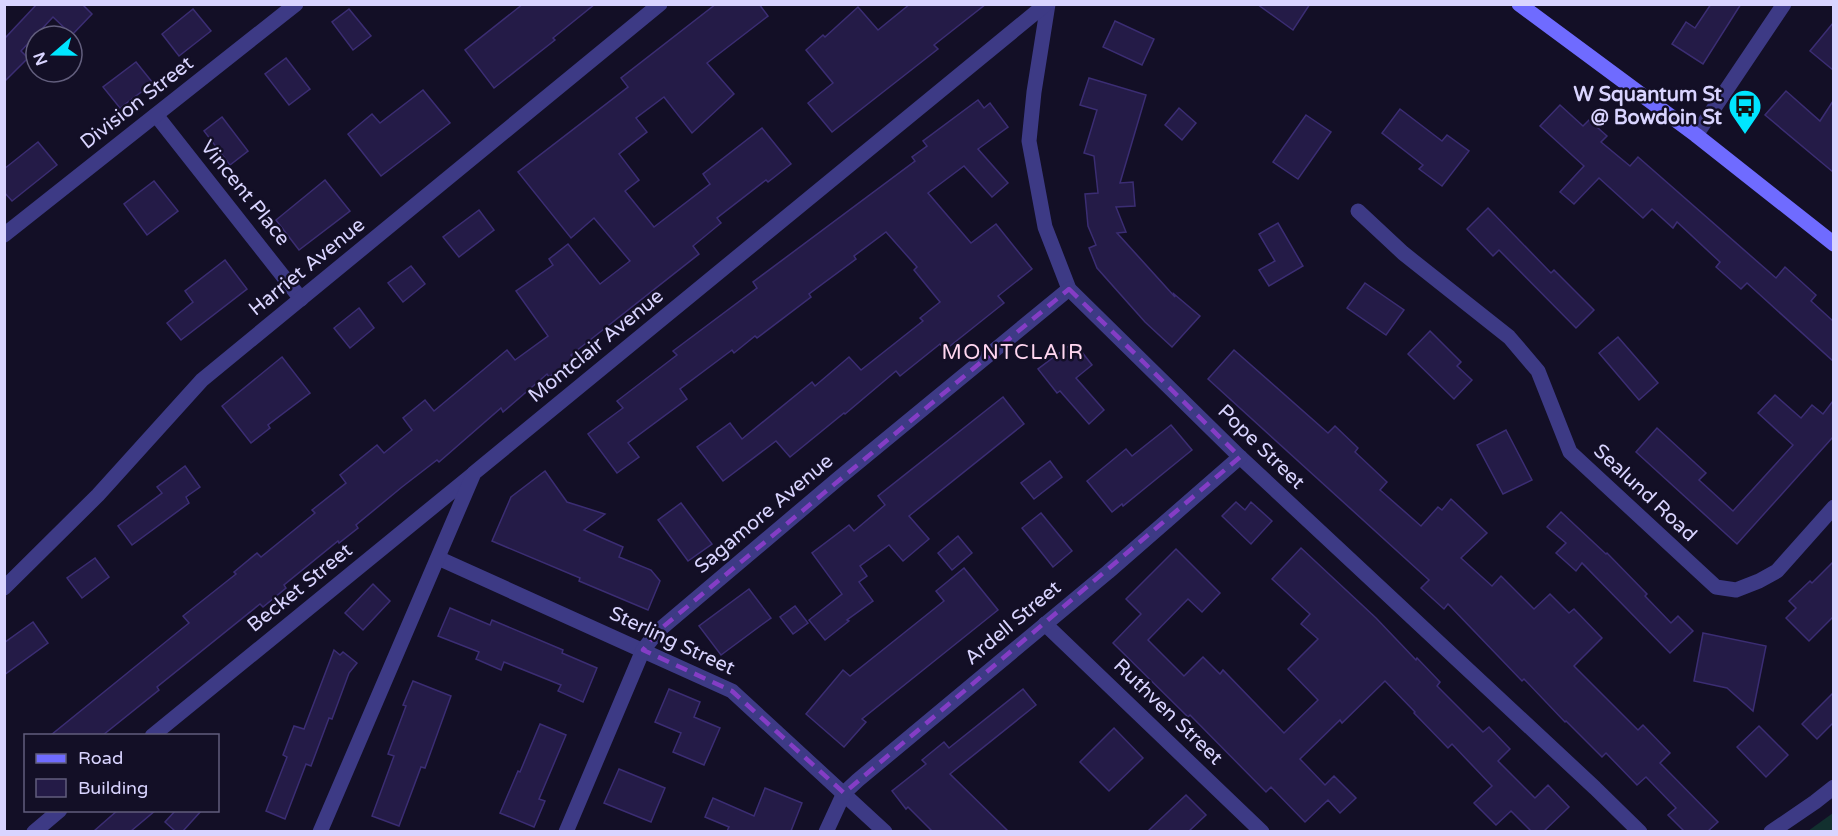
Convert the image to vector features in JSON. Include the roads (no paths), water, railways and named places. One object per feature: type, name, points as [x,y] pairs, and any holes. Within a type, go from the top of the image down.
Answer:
[{"type":"main road","points":[[1519,4],[1696,135],[1833,244]]},
{"type":"street","name":"Division Street","points":[[4,235],[296,4]]},
{"type":"street","name":"Harriet Avenue","points":[[4,588],[98,495],[202,380],[660,4]]},
{"type":"street","name":"Pope Street","points":[[1047,4],[1029,141],[1045,227],[1069,289],[1240,457],[1640,831]]},
{"type":"street","name":"Montclair Avenue","points":[[320,831],[474,473],[1047,4]]},
{"type":"street","points":[[1696,135],[1784,4]]},
{"type":"street","name":"Vincent Place","points":[[156,115],[301,299]]},
{"type":"street","name":"Sealund Road","points":[[1358,211],[1403,253],[1509,337],[1539,371],[1570,452],[1716,587],[1736,590],[1777,571],[1833,507]]},
{"type":"street","name":"Sagamore Avenue","points":[[566,831],[644,650],[658,631],[839,478],[1069,289]]},
{"type":"street","name":"Ardell Street","points":[[826,831],[844,793],[1108,572],[1240,457]]},
{"type":"street","name":"Becket Street","points":[[153,734],[474,473]]},
{"type":"street","name":"Sterling Street","points":[[438,558],[732,691],[885,831]]},
{"type":"street","name":"Ruthven Street","points":[[1046,624],[1262,831]]},
{"type":"street","points":[[1771,831],[1815,802],[1833,787]]},
{"type":"street","points":[[34,831],[58,812]]},
{"type":"place","name":"W Squantum St @ Bowdoin St","points":[[1745,135]]},
{"type":"district","name":"MONTCLAIR","points":[[1013,352]]}]
